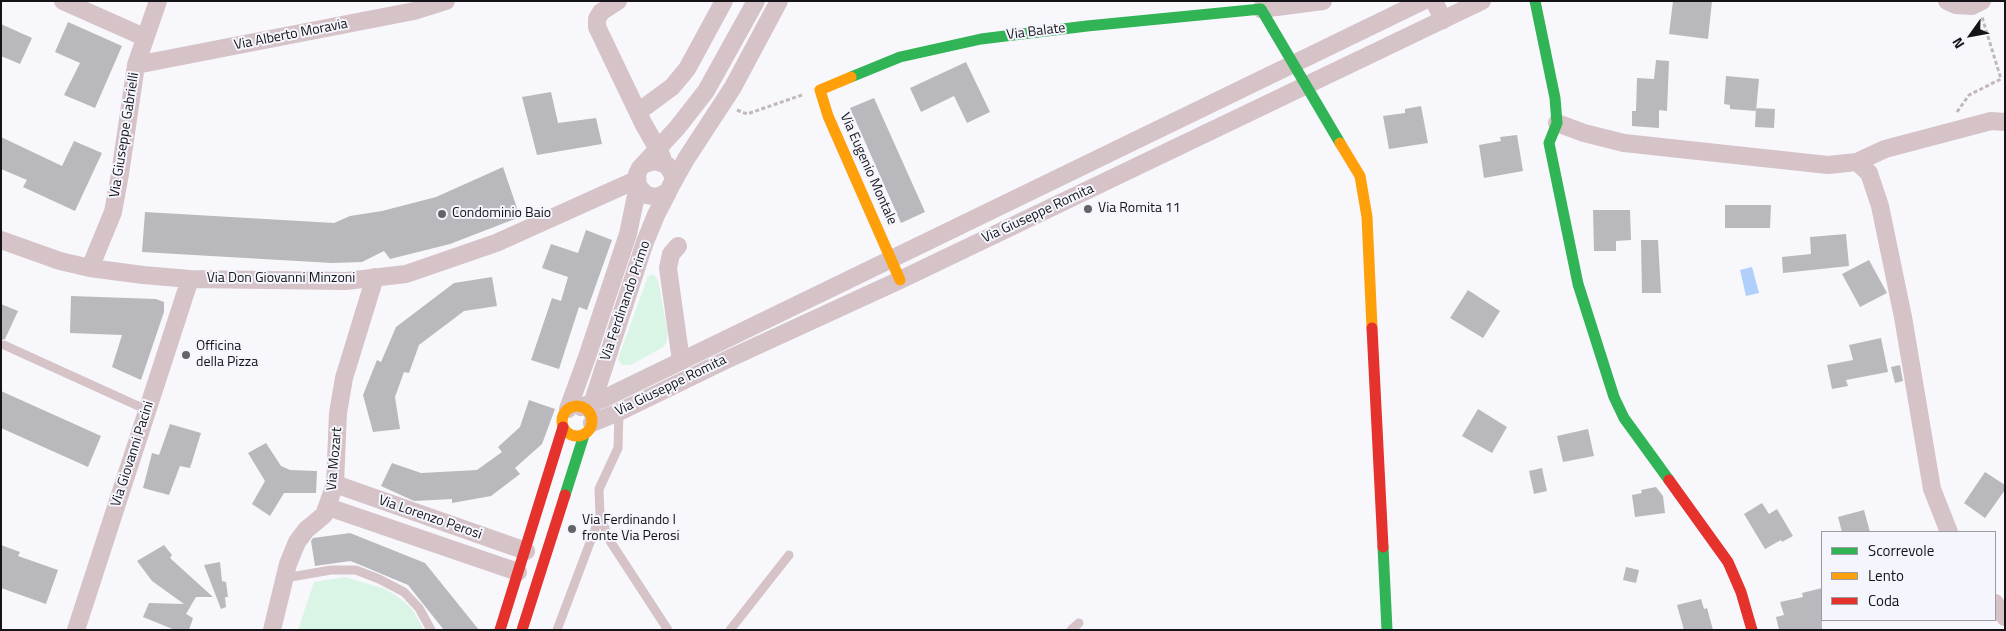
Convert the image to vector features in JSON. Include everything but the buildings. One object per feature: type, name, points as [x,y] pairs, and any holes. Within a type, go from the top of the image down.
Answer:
[{"type":"street","points":[[63,1],[144,37]]},
{"type":"street","name":"Via Giuseppe Gabrielli","points":[[90,268],[113,212],[136,65],[144,37],[158,1]]},
{"type":"street","name":"Via Alberto Moravia","points":[[136,65],[414,11],[446,1]]},
{"type":"street","points":[[618,1],[601,12],[597,27],[640,117],[673,175],[669,189],[663,195],[651,197],[646,195],[639,174],[645,143],[640,117]]},
{"type":"street","points":[[640,117],[672,87],[687,69],[724,1]]},
{"type":"street","name":"Via Ferdinando Primo","points":[[585,415],[587,357],[628,234],[639,174],[657,148],[677,128],[706,91],[756,1]]},
{"type":"street","name":"Via Ferdinando Primo","points":[[522,630],[585,415],[649,233],[669,189],[722,104],[779,1]]},
{"type":"street","name":"Via Balate","points":[[820,90],[900,57],[981,39],[1087,26],[1187,9],[1261,9],[1323,1]]},
{"type":"street","name":"Via Giuseppe Romita","points":[[585,415],[680,361],[1423,1]]},
{"type":"street","points":[[1434,1],[1443,20]]},
{"type":"street","name":"Via Giuseppe Romita","points":[[585,415],[619,412],[1308,86],[1482,1]]},
{"type":"street","points":[[1535,1],[1555,98],[1557,123],[1549,143],[1553,165],[1578,284],[1614,396],[1624,418],[1728,562],[1741,592],[1752,630]]},
{"type":"street","points":[[1946,1],[1956,5],[1977,4]]},
{"type":"street","points":[[1261,9],[1360,176],[1367,217],[1387,630]]},
{"type":"street","name":"Via Eugenio Montale","points":[[820,90],[828,116],[900,280]]},
{"type":"street","points":[[1557,123],[1624,144],[1828,166],[1857,162],[1885,149],[1991,121],[2005,122]]},
{"type":"street","points":[[639,174],[655,160],[667,165]]},
{"type":"street","points":[[1857,162],[1868,173],[1880,206],[1903,317],[1932,489],[1949,531]]},
{"type":"street","name":"Via Don Giovanni Minzoni","points":[[1,240],[60,261],[90,268],[190,279],[346,281],[406,274],[496,243],[639,174]]},
{"type":"street","points":[[972,221],[980,241]]},
{"type":"street","points":[[678,246],[671,254],[668,268],[680,361]]},
{"type":"street","name":"Via Mozart","points":[[272,630],[285,578],[297,542],[306,530],[324,515],[328,508],[335,484],[338,413],[344,378],[375,277]]},
{"type":"street","name":"Via Giovanni Pacini","points":[[82,625],[147,410],[190,279]]},
{"type":"street","points":[[718,343],[726,360]]},
{"type":"street","points":[[605,362],[606,383],[612,386],[620,386],[653,375]]},
{"type":"street","points":[[563,427],[570,435],[575,436],[585,415]]},
{"type":"street","points":[[500,630],[563,427],[562,418],[585,415]]},
{"type":"street","name":"Via Lorenzo Perosi","points":[[335,484],[526,551]]},
{"type":"street","name":"Via Lorenzo Perosi","points":[[328,508],[518,572]]},
{"type":"street","points":[[1996,604],[2005,617]]},
{"type":"lane","points":[[4,345],[147,410]]},
{"type":"lane","points":[[619,412],[618,448],[599,489],[600,516],[610,541],[668,630]]},
{"type":"lane","points":[[557,630],[600,516]]},
{"type":"lane","points":[[730,630],[789,555]]},
{"type":"lane","points":[[285,578],[331,570],[356,570],[404,592],[419,608],[431,630]]},
{"type":"lane","points":[[1071,630],[1079,623]]},
{"type":"path","points":[[1943,134],[1968,95],[2001,79],[1977,4]]},
{"type":"path","points":[[722,104],[747,114],[820,90]]},
{"type":"green space","points":[[653,274],[658,280],[668,334],[666,343],[663,347],[631,365],[622,365],[618,359],[648,276]]},
{"type":"green space","points":[[345,577],[385,589],[398,597],[412,609],[424,630],[298,630],[314,582]]},
{"type":"water","points":[[1752,267],[1759,293],[1746,296],[1740,270]]},
{"type":"traffic: fast","points":[[1535,1],[1555,98],[1557,123],[1549,143],[1578,284],[1614,397],[1624,418],[1669,480]]},
{"type":"traffic: fast","points":[[851,77],[900,57],[981,39],[1087,26],[1261,9],[1340,143]]},
{"type":"traffic: fast","points":[[565,495],[584,435]]},
{"type":"traffic: fast","points":[[1383,547],[1387,630]]},
{"type":"traffic: slow","points":[[851,77],[820,90],[828,116],[900,280]]},
{"type":"traffic: slow","points":[[1340,143],[1360,176],[1367,217],[1372,328]]},
{"type":"traffic: slow","points":[[577,406],[588,410],[592,421],[588,432],[577,436],[566,432],[562,421],[566,410],[577,406]]},
{"type":"traffic: jam","points":[[1372,328],[1383,547]]},
{"type":"traffic: jam","points":[[500,630],[563,427]]},
{"type":"traffic: jam","points":[[1669,480],[1728,562],[1741,592],[1752,630]]},
{"type":"traffic: jam","points":[[522,630],[565,495]]},
{"type":"place","name":"Via Romita 11","points":[[1088,209]]},
{"type":"place","name":"Condominio Baio","points":[[442,214]]},
{"type":"place","name":"Officina della Pizza","points":[[186,355]]},
{"type":"place","name":"Via Ferdinando I fronte Via Perosi","points":[[572,529]]}]
